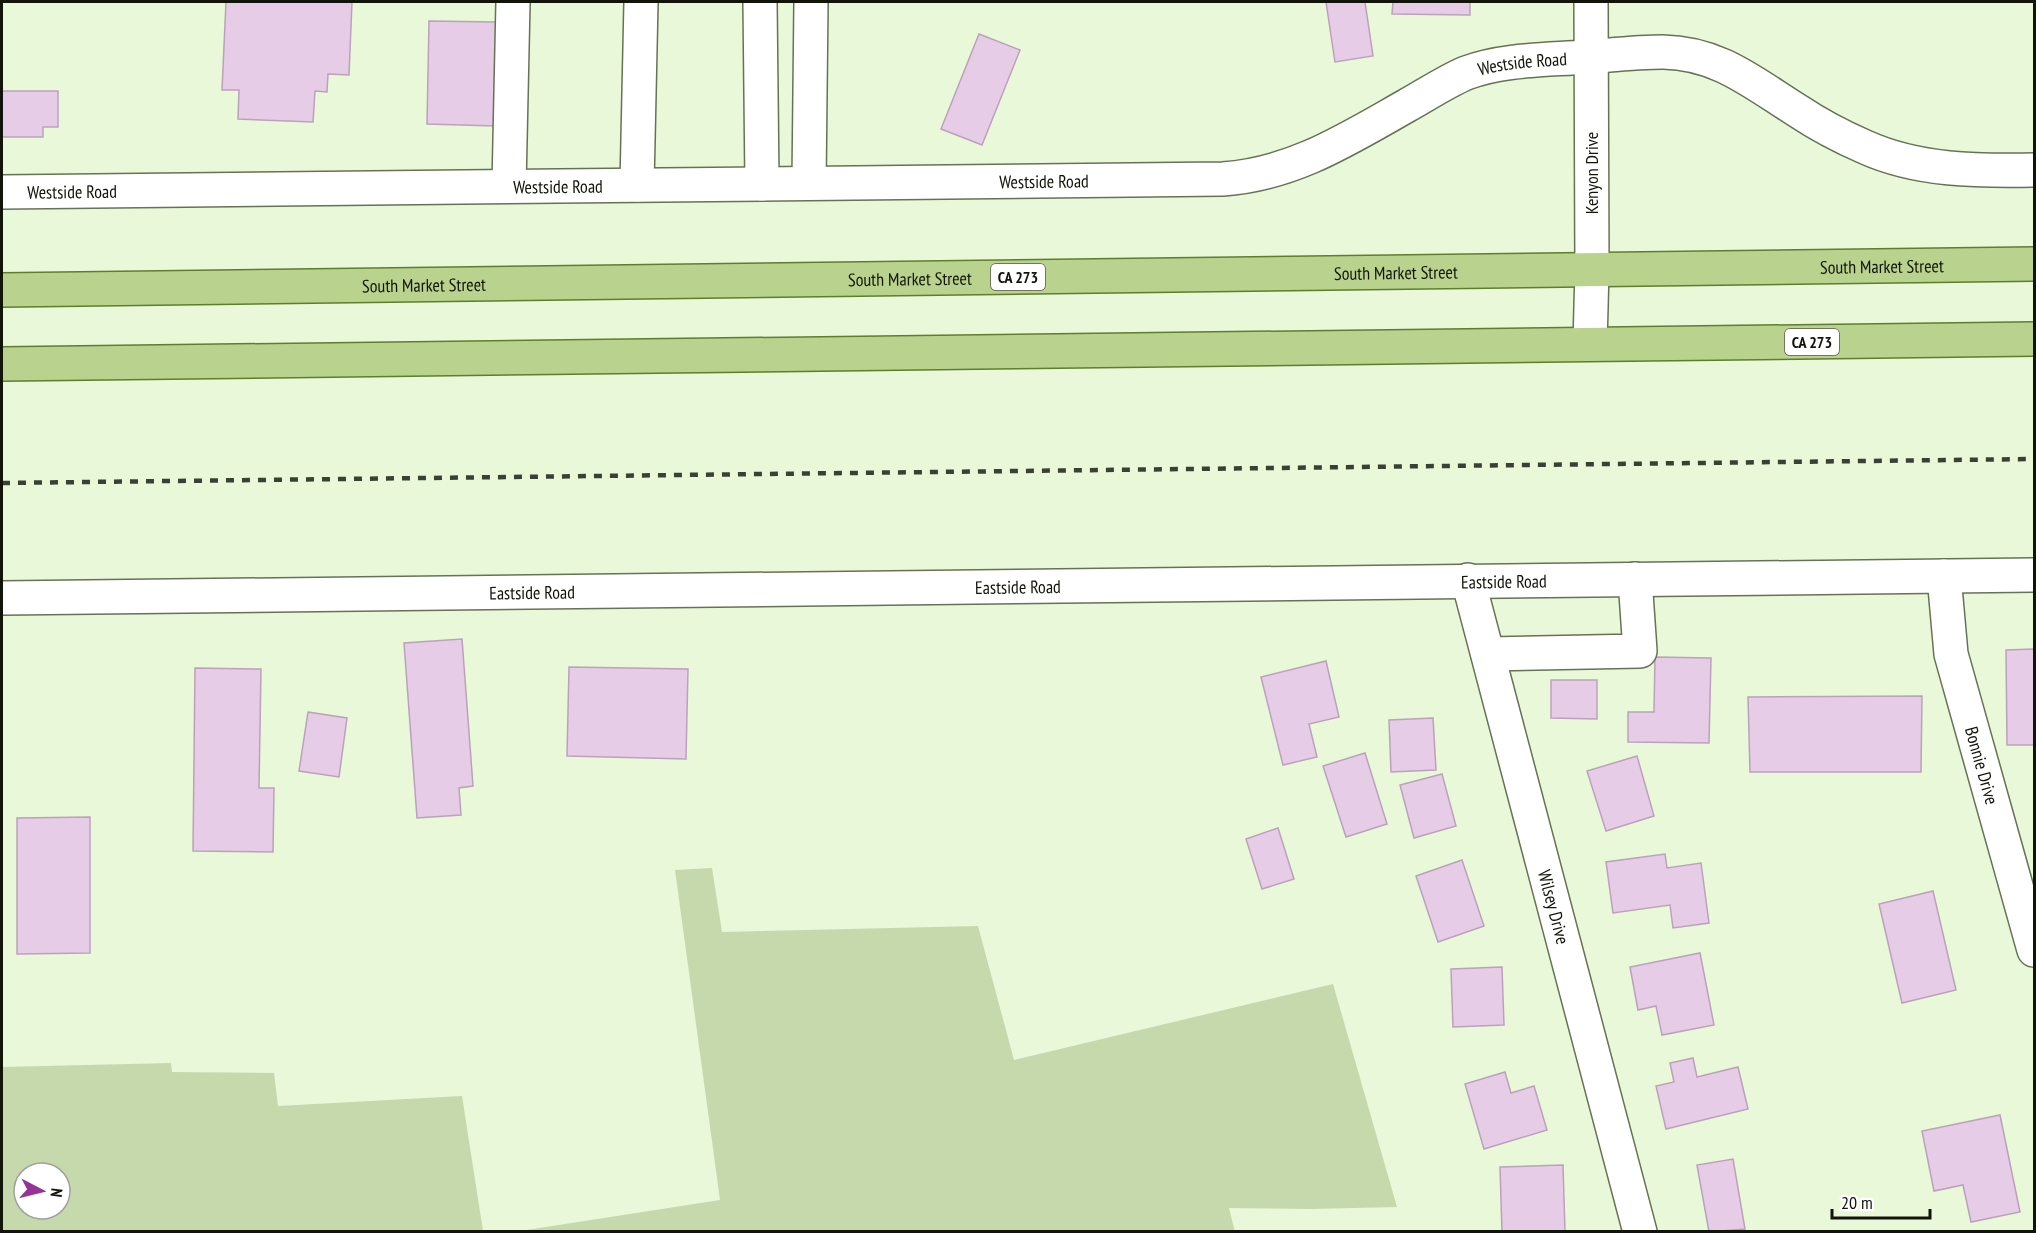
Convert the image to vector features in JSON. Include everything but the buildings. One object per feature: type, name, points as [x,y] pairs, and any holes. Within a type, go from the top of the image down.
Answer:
[{"type":"main road","name":"South Market Street","points":[[2,290],[2034,264]]},
{"type":"main road","name":"CA 273","points":[[2,364],[2034,339]]},
{"type":"street","points":[[509,186],[513,2]]},
{"type":"street","points":[[637,185],[641,2]]},
{"type":"street","points":[[760,2],[762,184]]},
{"type":"street","points":[[809,183],[811,2]]},
{"type":"street","name":"Kenyon Drive","points":[[1590,344],[1591,2]]},
{"type":"street","name":"Westside Road","points":[[2,192],[1204,180],[1258,175],[1308,159],[1452,80],[1478,69],[1508,63],[1662,52],[1702,57],[1748,77],[1834,133],[1868,149],[1913,164],[2002,171],[2034,170]]},
{"type":"street","name":"Eastside Road","points":[[2,598],[2034,575]]},
{"type":"street","name":"Bonnie Drive","points":[[1944,576],[1951,654],[2034,950]]},
{"type":"street","points":[[1488,654],[1640,651],[1635,579]]},
{"type":"street","name":"Wilsey Drive","points":[[1468,580],[1640,1232]]},
{"type":"green space","points":[[712,868],[722,932],[978,926],[1014,1060],[1333,984],[1397,1207],[1229,1208],[1235,1232],[520,1231],[720,1200],[675,870]]},
{"type":"green space","points":[[171,1063],[172,1072],[274,1073],[278,1106],[462,1096],[483,1231],[2,1231],[2,1067]]},
{"type":"railway","points":[[2,483],[2034,459]]}]
